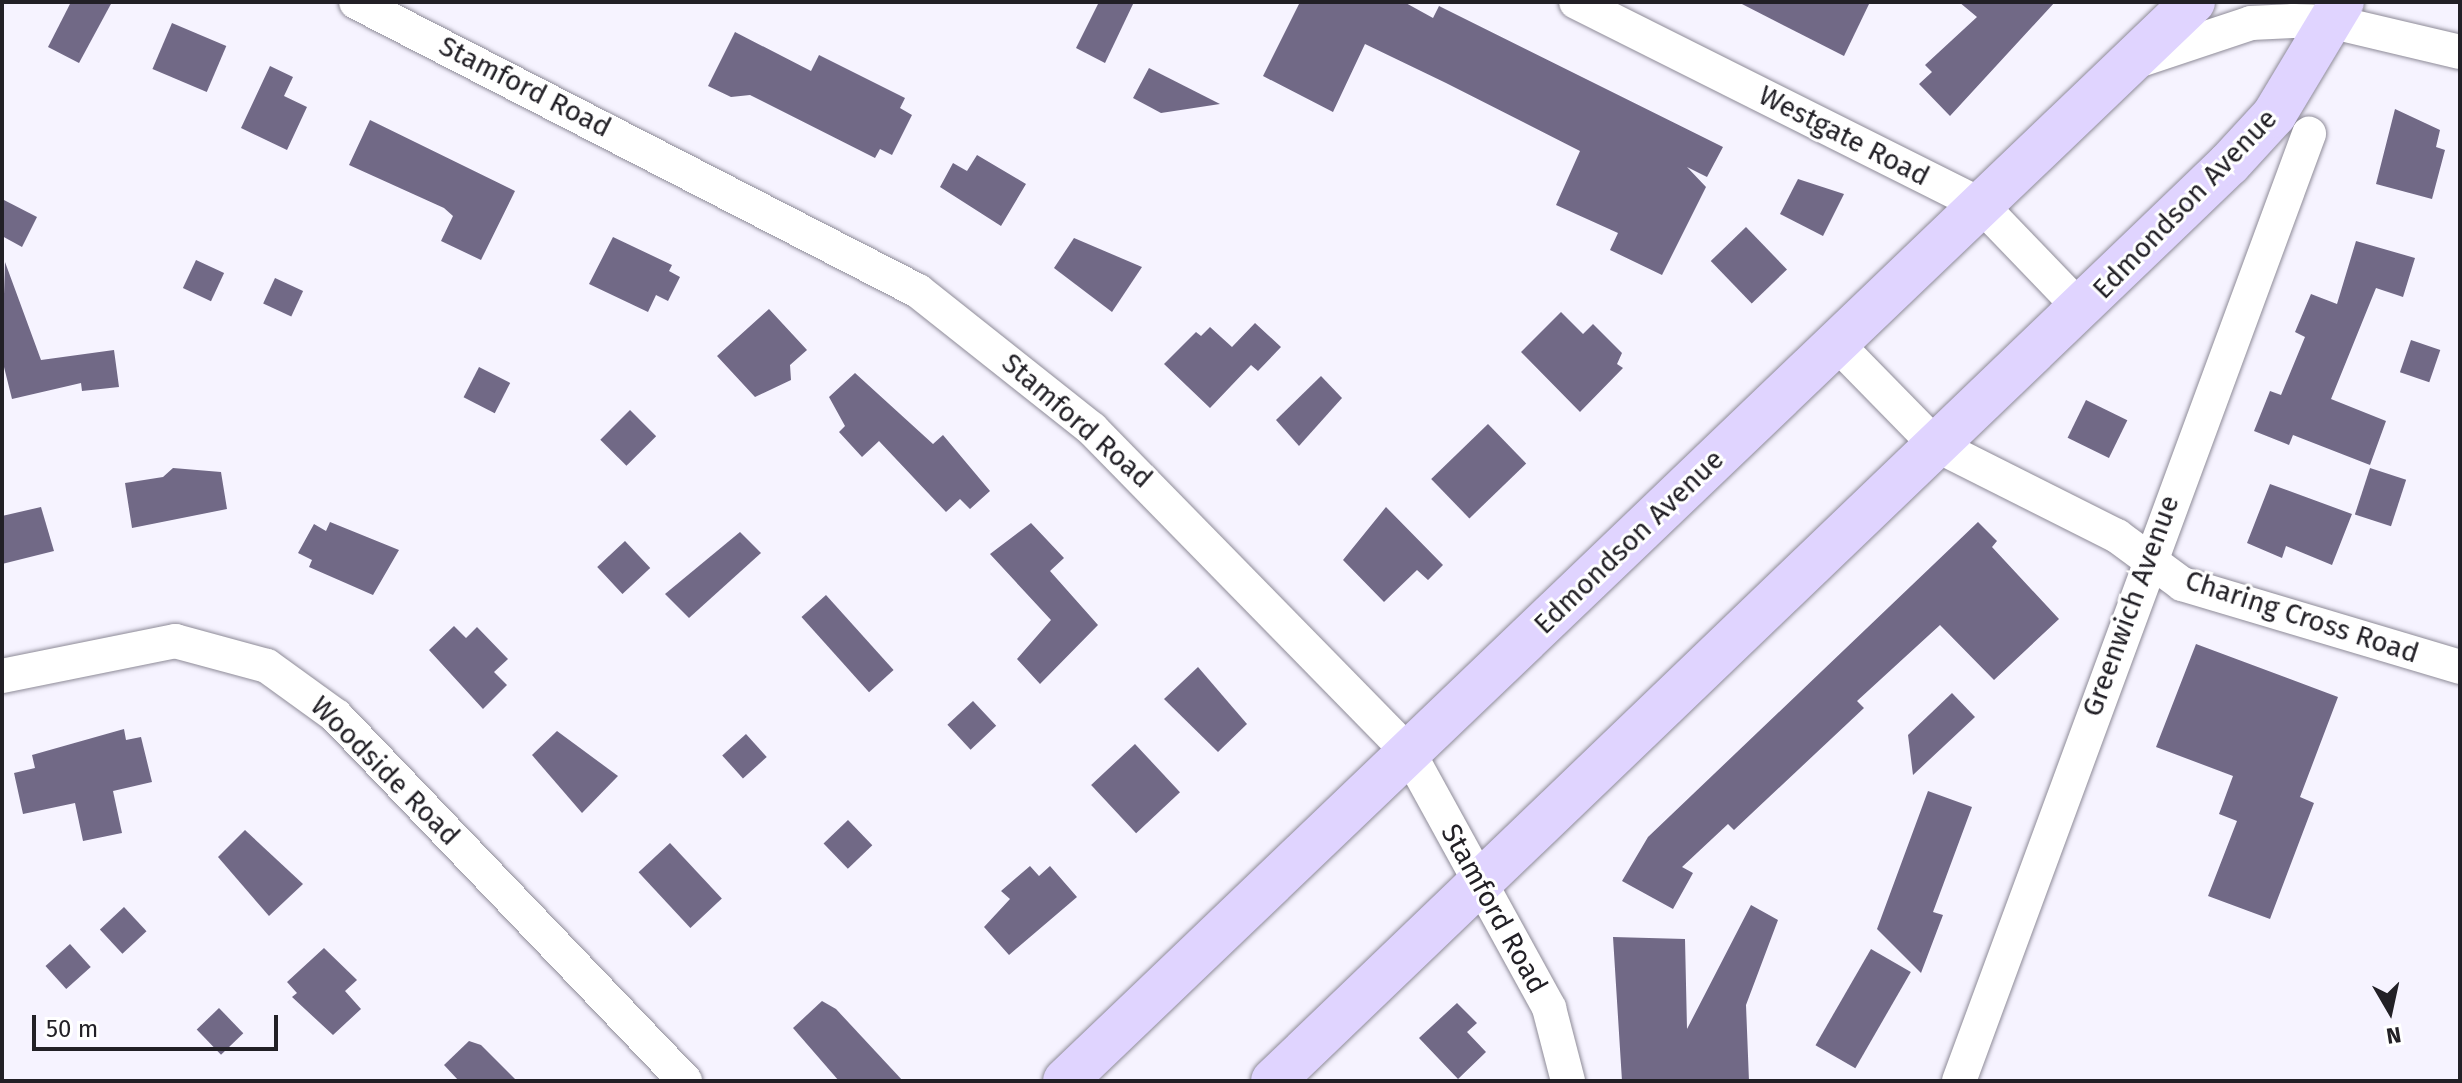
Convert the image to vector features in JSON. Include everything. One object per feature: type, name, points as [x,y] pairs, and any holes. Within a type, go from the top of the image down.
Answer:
[{"type":"main road","name":"Edmondson Avenue","points":[[1065,1081],[1981,205],[2137,61],[2193,2]]},
{"type":"main road","name":"Edmondson Avenue","points":[[1273,1081],[1936,445],[2082,310],[2274,115],[2332,9]]},
{"type":"street","name":"Stamford Road","points":[[356,2],[918,291],[1092,429],[1409,753],[1478,884],[1549,1008],[1568,1081]]},
{"type":"street","name":"Westgate Road","points":[[1576,2],[1981,205],[2082,310]]},
{"type":"street","points":[[2137,61],[2251,23],[2332,9],[2460,52]]},
{"type":"street","name":"Greenwich Avenue","points":[[1959,1081],[2148,558],[2309,134]]},
{"type":"street","name":"Charing Cross Road","points":[[1836,343],[1936,445],[2148,558],[2182,584],[2460,667]]},
{"type":"street","name":"Woodside Road","points":[[2,676],[175,641],[267,666],[336,716],[685,1081]]},
{"type":"building","points":[[71,2],[112,2],[79,63],[48,47]]},
{"type":"building","points":[[1099,2],[1134,2],[1105,63],[1076,48]]},
{"type":"building","points":[[1300,2],[1404,2],[1433,18],[1439,6],[1723,147],[1707,177],[1687,167],[1706,187],[1662,275],[1610,250],[1618,233],[1556,205],[1580,151],[1446,83],[1365,44],[1333,112],[1263,76]]},
{"type":"building","points":[[1738,2],[1870,2],[1844,56]]},
{"type":"building","points":[[1959,2],[2055,2],[1950,116],[1919,84],[1932,72],[1925,65],[1977,17]]},
{"type":"building","points":[[172,23],[226,46],[207,92],[152,69]]},
{"type":"building","points":[[735,32],[811,71],[819,55],[905,98],[900,108],[912,115],[892,155],[880,149],[875,158],[750,95],[731,97],[708,86]]},
{"type":"building","points":[[270,66],[293,77],[284,96],[307,107],[287,150],[241,128]]},
{"type":"building","points":[[1149,68],[1220,104],[1161,113],[1133,98]]},
{"type":"building","points":[[2395,109],[2440,130],[2436,147],[2445,150],[2432,199],[2376,184]]},
{"type":"building","points":[[370,120],[515,191],[481,260],[441,241],[453,216],[444,208],[349,165]]},
{"type":"building","points":[[977,155],[1026,184],[1001,226],[940,187],[953,163],[967,171]]},
{"type":"building","points":[[1798,179],[1844,194],[1823,236],[1780,214]]},
{"type":"building","points":[[2,199],[37,217],[22,247],[2,236]]},
{"type":"building","points":[[1746,227],[1787,269],[1752,303],[1711,261]]},
{"type":"building","points":[[613,237],[672,265],[669,271],[680,277],[668,301],[656,295],[648,312],[589,284]]},
{"type":"building","points":[[1074,238],[1142,267],[1112,312],[1054,268]]},
{"type":"building","points":[[2356,241],[2415,258],[2403,297],[2376,288],[2331,399],[2386,421],[2370,465],[2293,435],[2289,445],[2254,431],[2270,391],[2281,395],[2305,337],[2295,332],[2311,294],[2337,304]]},
{"type":"building","points":[[196,260],[224,273],[211,301],[183,288]]},
{"type":"building","points":[[5,262],[41,360],[114,350],[119,387],[82,391],[81,383],[12,399],[2,359]]},
{"type":"building","points":[[275,278],[303,291],[291,316],[263,303]]},
{"type":"building","points":[[769,309],[807,350],[790,365],[791,380],[755,397],[717,356]]},
{"type":"building","points":[[1561,312],[1583,334],[1593,324],[1622,353],[1617,364],[1623,368],[1580,412],[1521,352]]},
{"type":"building","points":[[1255,323],[1281,347],[1258,371],[1251,365],[1210,408],[1164,364],[1196,332],[1201,336],[1210,327],[1232,347]]},
{"type":"building","points":[[2411,340],[2440,350],[2429,382],[2400,372]]},
{"type":"building","points":[[479,367],[510,383],[495,413],[464,397]]},
{"type":"building","points":[[855,373],[933,444],[943,435],[990,491],[970,509],[960,499],[946,512],[879,441],[862,457],[839,432],[845,426],[829,397]]},
{"type":"building","points":[[1321,376],[1342,398],[1299,446],[1276,420]]},
{"type":"building","points":[[2086,400],[2127,420],[2109,458],[2068,438]]},
{"type":"building","points":[[630,410],[656,436],[626,466],[600,440]]},
{"type":"building","points":[[1488,424],[1526,464],[1469,518],[1431,479]]},
{"type":"building","points":[[173,468],[221,472],[227,509],[132,528],[125,483],[163,477]]},
{"type":"building","points":[[2370,468],[2406,480],[2391,526],[2355,515]]},
{"type":"building","points":[[2270,484],[2352,514],[2332,565],[2286,546],[2282,558],[2247,543]]},
{"type":"building","points":[[41,507],[54,551],[2,564],[2,516]]},
{"type":"building","points":[[1386,507],[1443,565],[1428,580],[1417,570],[1384,602],[1343,560]]},
{"type":"building","points":[[330,522],[399,550],[373,595],[309,567],[312,560],[298,553],[314,524],[326,531]]},
{"type":"building","points":[[1978,522],[1997,541],[1992,547],[2059,619],[1994,680],[1940,625],[1857,701],[1864,708],[1734,830],[1728,824],[1682,867],[1693,873],[1673,909],[1622,881],[1648,837]]},
{"type":"building","points":[[1031,523],[1064,558],[1050,571],[1098,625],[1040,684],[1017,659],[1051,620],[990,554]]},
{"type":"building","points":[[740,532],[761,553],[689,618],[665,594]]},
{"type":"building","points":[[625,541],[650,568],[622,594],[597,567]]},
{"type":"building","points":[[826,595],[894,670],[869,692],[801,617]]},
{"type":"building","points":[[454,626],[466,638],[477,627],[508,659],[494,672],[507,685],[483,709],[429,650]]},
{"type":"building","points":[[2196,644],[2338,697],[2300,797],[2314,803],[2270,919],[2208,896],[2237,821],[2219,814],[2233,776],[2156,747]]},
{"type":"building","points":[[1198,667],[1247,724],[1218,752],[1164,699]]},
{"type":"building","points":[[1952,693],[1975,717],[1913,775],[1908,735]]},
{"type":"building","points":[[973,701],[996,726],[971,750],[947,725]]},
{"type":"building","points":[[124,729],[126,740],[141,737],[152,782],[113,791],[122,833],[83,841],[75,803],[23,814],[14,773],[35,768],[32,755]]},
{"type":"building","points":[[557,731],[618,776],[582,813],[532,755]]},
{"type":"building","points":[[746,734],[767,757],[743,778],[722,755]]},
{"type":"building","points":[[1135,744],[1180,792],[1136,833],[1091,785]]},
{"type":"building","points":[[1928,791],[1972,807],[1933,912],[1943,915],[1921,973],[1877,929]]},
{"type":"building","points":[[848,820],[872,845],[848,869],[824,844]]},
{"type":"building","points":[[245,830],[303,884],[269,916],[218,857]]},
{"type":"building","points":[[670,843],[722,899],[690,928],[639,872]]},
{"type":"building","points":[[1030,866],[1039,876],[1050,866],[1077,897],[1009,955],[984,927],[1010,899],[1001,891]]},
{"type":"building","points":[[1751,905],[1778,920],[1746,1005],[1749,1081],[1622,1081],[1613,937],[1685,939],[1687,1029]]},
{"type":"building","points":[[124,907],[147,931],[122,954],[100,930]]},
{"type":"building","points":[[70,944],[91,967],[66,989],[45,966]]},
{"type":"building","points":[[324,948],[357,980],[345,991],[361,1009],[333,1035],[292,997],[297,993],[287,982]]},
{"type":"building","points":[[1871,949],[1911,972],[1855,1068],[1816,1045]]},
{"type":"building","points":[[822,1001],[836,1009],[903,1081],[839,1081],[793,1028]]},
{"type":"building","points":[[1457,1003],[1477,1023],[1467,1032],[1486,1052],[1458,1079],[1419,1038]]},
{"type":"building","points":[[219,1008],[243,1033],[221,1055],[197,1030]]},
{"type":"building","points":[[469,1041],[481,1045],[517,1081],[459,1081],[444,1065]]}]
